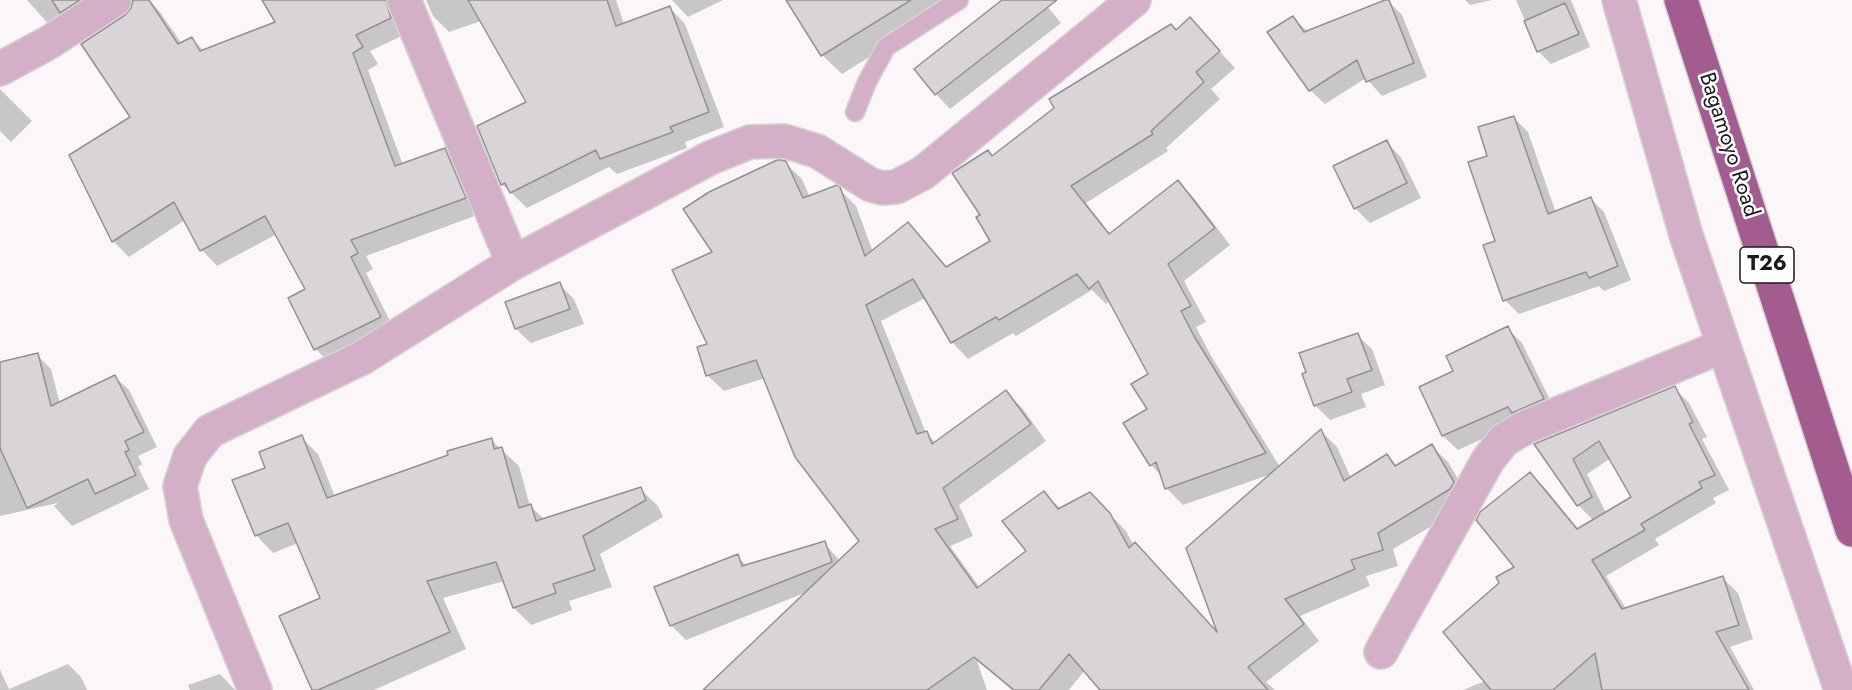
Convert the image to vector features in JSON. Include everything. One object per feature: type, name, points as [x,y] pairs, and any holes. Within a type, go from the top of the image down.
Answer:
[{"type":"highway","name":"Bagamoyo Road","points":[[1681,0],[1852,530]]},
{"type":"street","points":[[0,69],[48,43],[114,0]]},
{"type":"street","points":[[404,0],[513,263]]},
{"type":"street","points":[[1619,0],[1686,235],[1841,690]]},
{"type":"street","points":[[255,690],[186,520],[180,486],[190,456],[210,431],[363,358],[513,263],[710,158],[750,142],[784,141],[817,151],[871,185],[883,188],[896,187],[923,173],[1125,3]]},
{"type":"street","points":[[1381,652],[1488,460],[1504,440],[1526,427],[1723,346]]},
{"type":"lane","points":[[855,112],[867,82],[886,47],[958,0]]},
{"type":"building","points":[[52,0],[80,0],[60,13]]},
{"type":"building","points":[[133,0],[149,0],[178,44],[192,37],[200,51],[275,22],[262,0],[386,0],[391,18],[356,35],[363,47],[353,53],[395,166],[445,148],[466,198],[351,240],[358,253],[351,257],[381,317],[314,350],[288,298],[305,289],[265,216],[200,251],[174,202],[112,242],[69,155],[130,117],[81,44],[125,15],[131,8]]},
{"type":"building","points":[[468,0],[607,0],[616,26],[670,6],[709,112],[670,127],[673,132],[600,159],[596,150],[510,193],[505,183],[501,185],[477,126],[526,102]]},
{"type":"building","points":[[786,0],[911,0],[821,56]]},
{"type":"building","points":[[1002,0],[1057,0],[935,95],[914,69]]},
{"type":"building","points":[[1389,0],[1414,63],[1366,82],[1357,60],[1309,91],[1267,32],[1293,16],[1304,32]]},
{"type":"building","points":[[1565,3],[1579,34],[1537,52],[1524,21]]},
{"type":"building","points":[[1190,17],[1220,51],[1196,72],[1204,82],[1151,131],[1153,134],[1071,186],[1109,234],[1178,180],[1215,228],[1168,264],[1191,306],[1181,311],[1266,453],[1165,489],[1156,462],[1150,466],[1123,423],[1147,409],[1131,384],[1148,374],[1098,281],[1089,289],[1077,274],[999,320],[996,317],[951,343],[913,279],[866,305],[917,434],[927,431],[932,444],[1006,390],[1031,424],[943,488],[958,519],[935,529],[977,588],[1026,551],[1002,521],[1044,491],[1058,509],[1090,492],[1110,513],[1129,548],[1135,542],[1217,632],[1186,548],[1321,429],[1344,481],[1387,454],[1395,466],[1432,444],[1454,482],[1450,489],[1378,533],[1383,550],[1351,560],[1355,569],[1285,599],[1304,624],[1248,667],[1268,690],[1100,690],[1069,654],[1039,690],[1014,690],[974,657],[927,690],[703,690],[859,541],[795,457],[756,360],[706,376],[697,347],[707,344],[672,270],[712,252],[683,209],[709,192],[777,160],[786,161],[803,198],[837,185],[840,187],[865,256],[908,222],[946,267],[990,241],[976,217],[980,215],[952,173],[988,150],[992,156],[1054,108],[1049,99],[1171,24],[1176,30]]},
{"type":"building","points":[[1514,116],[1548,214],[1591,197],[1618,266],[1589,278],[1586,272],[1503,301],[1483,245],[1495,241],[1468,162],[1487,156],[1478,127]]},
{"type":"building","points":[[1387,140],[1407,183],[1354,209],[1333,166]]},
{"type":"building","points":[[560,282],[570,309],[515,329],[505,302]]},
{"type":"building","points":[[1508,326],[1544,399],[1512,413],[1508,407],[1442,436],[1419,387],[1453,371],[1446,356]]},
{"type":"building","points":[[1358,333],[1372,370],[1347,379],[1352,392],[1314,406],[1302,374],[1306,372],[1299,353]]},
{"type":"building","points":[[38,353],[51,406],[115,375],[144,432],[125,441],[129,450],[125,452],[136,475],[95,494],[88,479],[27,508],[0,448],[0,362]]},
{"type":"building","points":[[1675,386],[1693,422],[1689,424],[1715,475],[1699,482],[1702,488],[1641,524],[1645,530],[1592,560],[1622,609],[1723,576],[1739,625],[1716,632],[1749,690],[1602,690],[1595,653],[1553,690],[1491,690],[1443,632],[1499,583],[1496,577],[1514,567],[1476,520],[1480,512],[1530,472],[1577,529],[1631,497],[1599,441],[1573,459],[1592,497],[1577,506],[1534,444]]},
{"type":"building","points":[[302,435],[327,498],[448,455],[447,451],[492,438],[494,449],[502,447],[519,508],[531,504],[536,521],[641,487],[646,500],[583,536],[595,570],[553,584],[556,593],[513,608],[496,562],[427,581],[450,632],[318,690],[312,690],[279,616],[320,598],[288,523],[255,536],[232,480],[265,468],[259,452]]},
{"type":"building","points":[[825,541],[832,562],[670,626],[654,587],[738,554],[742,566]]}]
